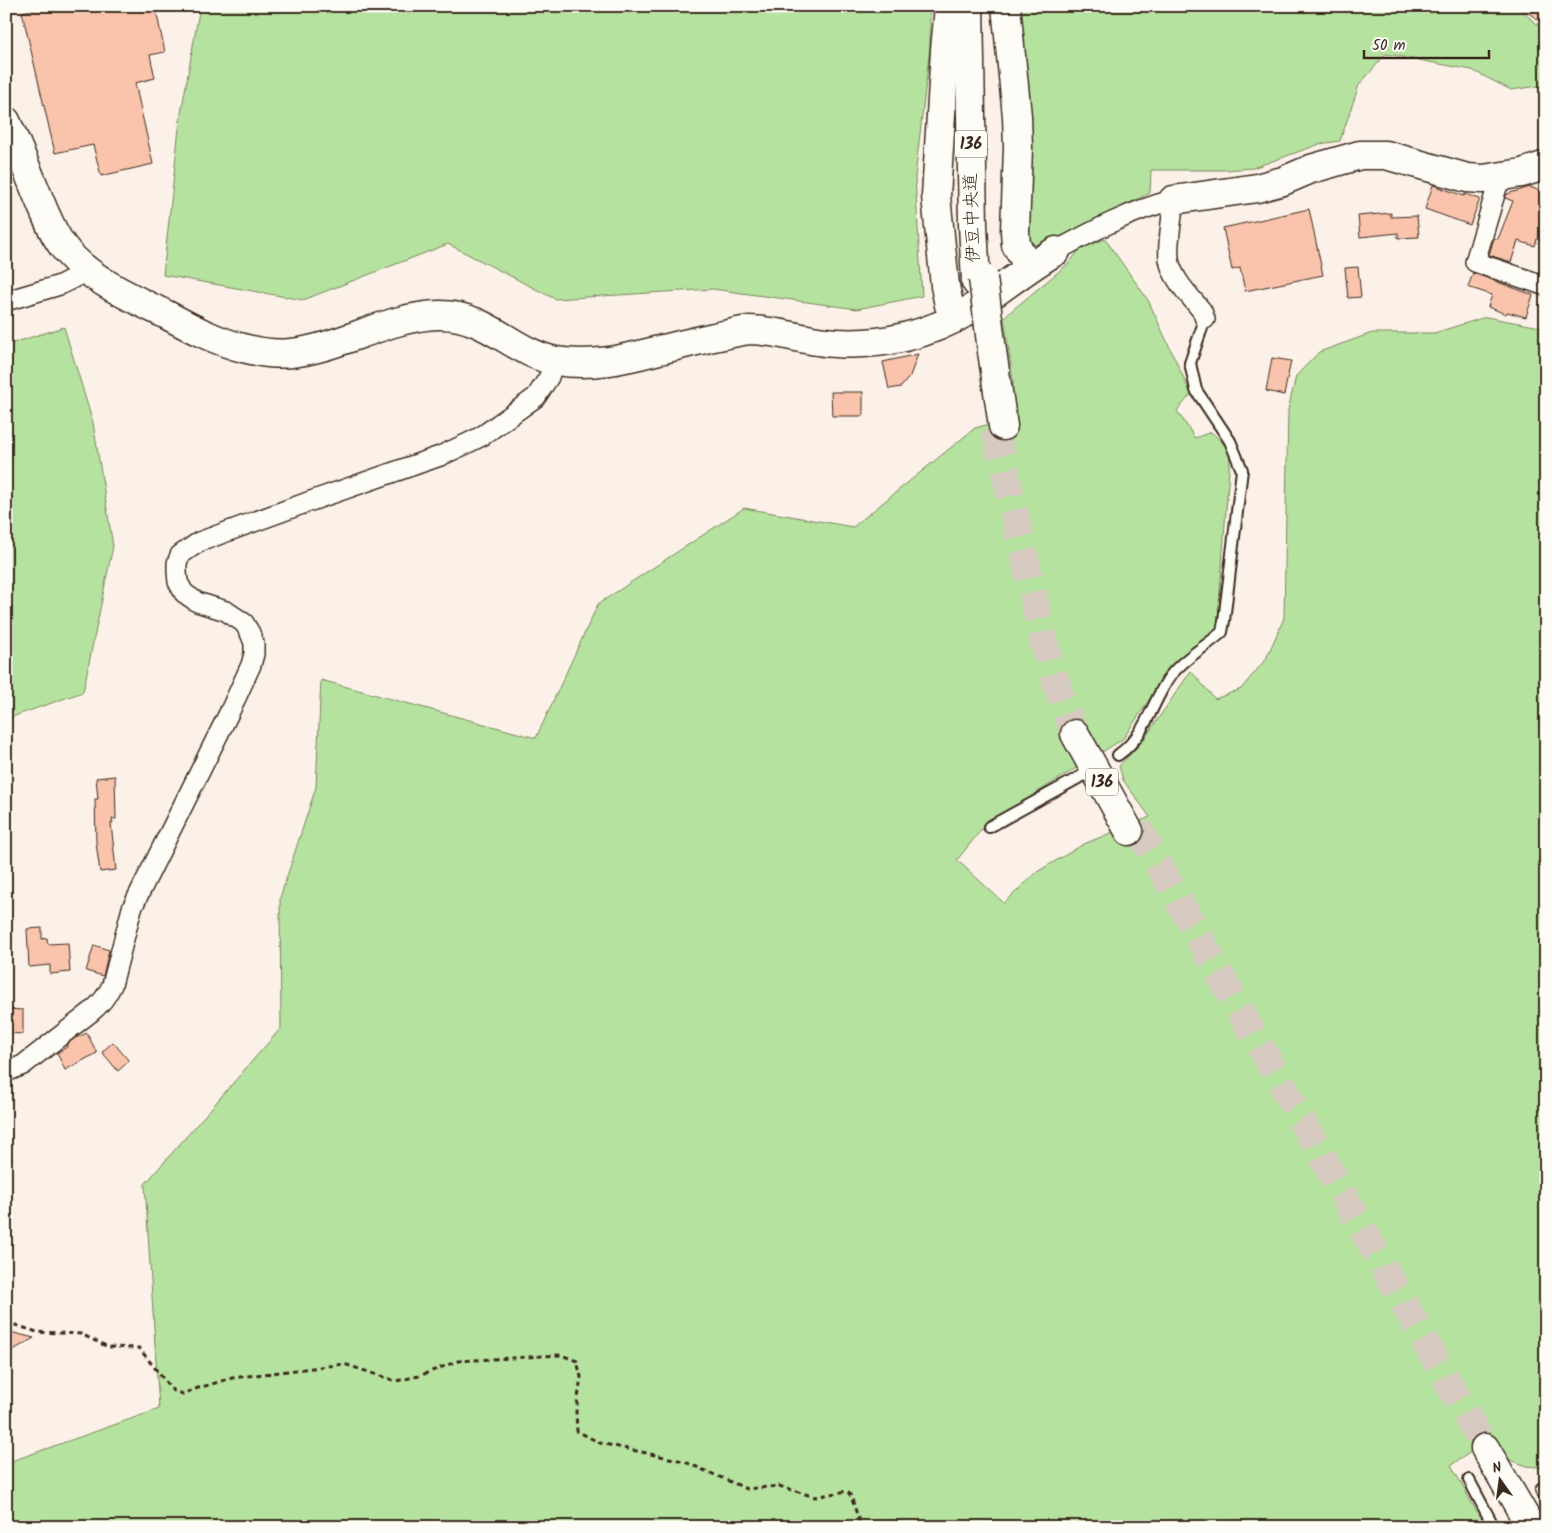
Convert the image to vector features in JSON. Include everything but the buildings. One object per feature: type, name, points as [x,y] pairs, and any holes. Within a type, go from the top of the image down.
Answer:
[{"type":"main road","name":"伊豆中央道","points":[[977,6],[980,233],[978,276],[999,427]]},
{"type":"main road","points":[[979,151],[986,73],[986,6]]},
{"type":"main road","points":[[1006,6],[1017,116],[1016,245],[1029,267]]},
{"type":"main road","points":[[954,319],[949,305],[946,286],[936,196],[945,50],[956,8]]},
{"type":"main road","points":[[956,8],[958,168],[964,228],[978,276]]},
{"type":"main road","points":[[6,121],[45,214],[62,246],[87,271],[123,293],[212,338],[243,348],[272,354],[311,349],[412,318],[438,315],[459,316],[482,324],[528,351],[554,360],[578,363],[612,362],[749,330],[765,330],[835,343],[887,340],[922,332],[954,319],[1029,267],[1056,251]]},
{"type":"main road","points":[[1173,200],[1257,188],[1283,181],[1311,169],[1344,159],[1371,154],[1403,159],[1467,178],[1500,177],[1522,173],[1546,165]]},
{"type":"main road","name":"136","points":[[1079,731],[1133,829]]},
{"type":"main road","points":[[1518,1527],[1480,1450],[1531,1527]]},
{"type":"street","points":[[1500,177],[1476,262],[1546,286]]},
{"type":"street","points":[[1056,251],[1104,227],[1155,205],[1173,200],[1169,246],[1170,260],[1174,272],[1205,319]]},
{"type":"street","points":[[6,301],[60,284],[87,271]]},
{"type":"street","points":[[6,1072],[22,1065],[100,1005],[107,995],[112,985],[132,908],[230,712],[251,665],[254,643],[244,623],[226,611],[197,602],[184,593],[178,582],[177,563],[180,555],[199,542],[440,456],[466,444],[490,431],[536,397],[550,377],[554,360]]},
{"type":"lane","points":[[1118,755],[1126,750],[1141,733],[1172,674],[1190,656],[1222,632],[1242,470],[1230,441],[1196,390],[1190,363],[1205,319]]},
{"type":"lane","points":[[989,827],[1089,772]]},
{"type":"lane","points":[[1469,1480],[1494,1527]]},
{"type":"lane","points":[[1546,1485],[1542,1490],[1546,1500]]},
{"type":"path","points":[[6,1322],[37,1332],[81,1334],[108,1347],[139,1348],[173,1391],[183,1394],[232,1378],[344,1364],[396,1381],[419,1376],[458,1361],[561,1355],[577,1361],[582,1377],[576,1412],[577,1431],[600,1443],[683,1461],[746,1489],[779,1486],[815,1497],[847,1491],[851,1496],[861,1527]]},
{"type":"green space","points":[[200,6],[930,6],[930,47],[915,177],[922,296],[857,309],[713,289],[555,299],[448,244],[303,300],[163,275],[180,119]]},
{"type":"green space","points":[[1015,6],[1516,6],[1546,32],[1546,85],[1511,90],[1472,70],[1386,54],[1359,85],[1340,141],[1320,144],[1253,168],[1151,170],[1150,193],[1041,246],[1030,243],[1025,224]]},
{"type":"green space","points":[[1105,239],[1148,300],[1191,394],[1177,411],[1195,438],[1211,432],[1229,452],[1217,633],[1167,673],[1123,739],[985,825],[957,860],[1004,903],[1037,872],[1084,844],[1150,817],[1123,780],[1119,766],[1142,742],[1191,671],[1215,699],[1241,689],[1266,659],[1284,618],[1288,410],[1296,376],[1319,352],[1372,333],[1434,333],[1486,317],[1546,328],[1546,1468],[1527,1466],[1504,1458],[1491,1439],[1451,1465],[1485,1527],[6,1527],[6,1463],[159,1409],[145,1184],[281,1028],[280,898],[316,787],[321,680],[536,738],[598,604],[744,508],[853,527],[975,428],[1012,418],[1013,381],[1004,317],[1069,263],[1080,249]]},
{"type":"green space","points":[[64,327],[93,423],[113,546],[83,692],[6,719],[6,345]]},
{"type":"tunnel","points":[[995,428],[1045,647],[1063,705],[1075,734]]},
{"type":"tunnel","points":[[1137,826],[1485,1448]]}]
